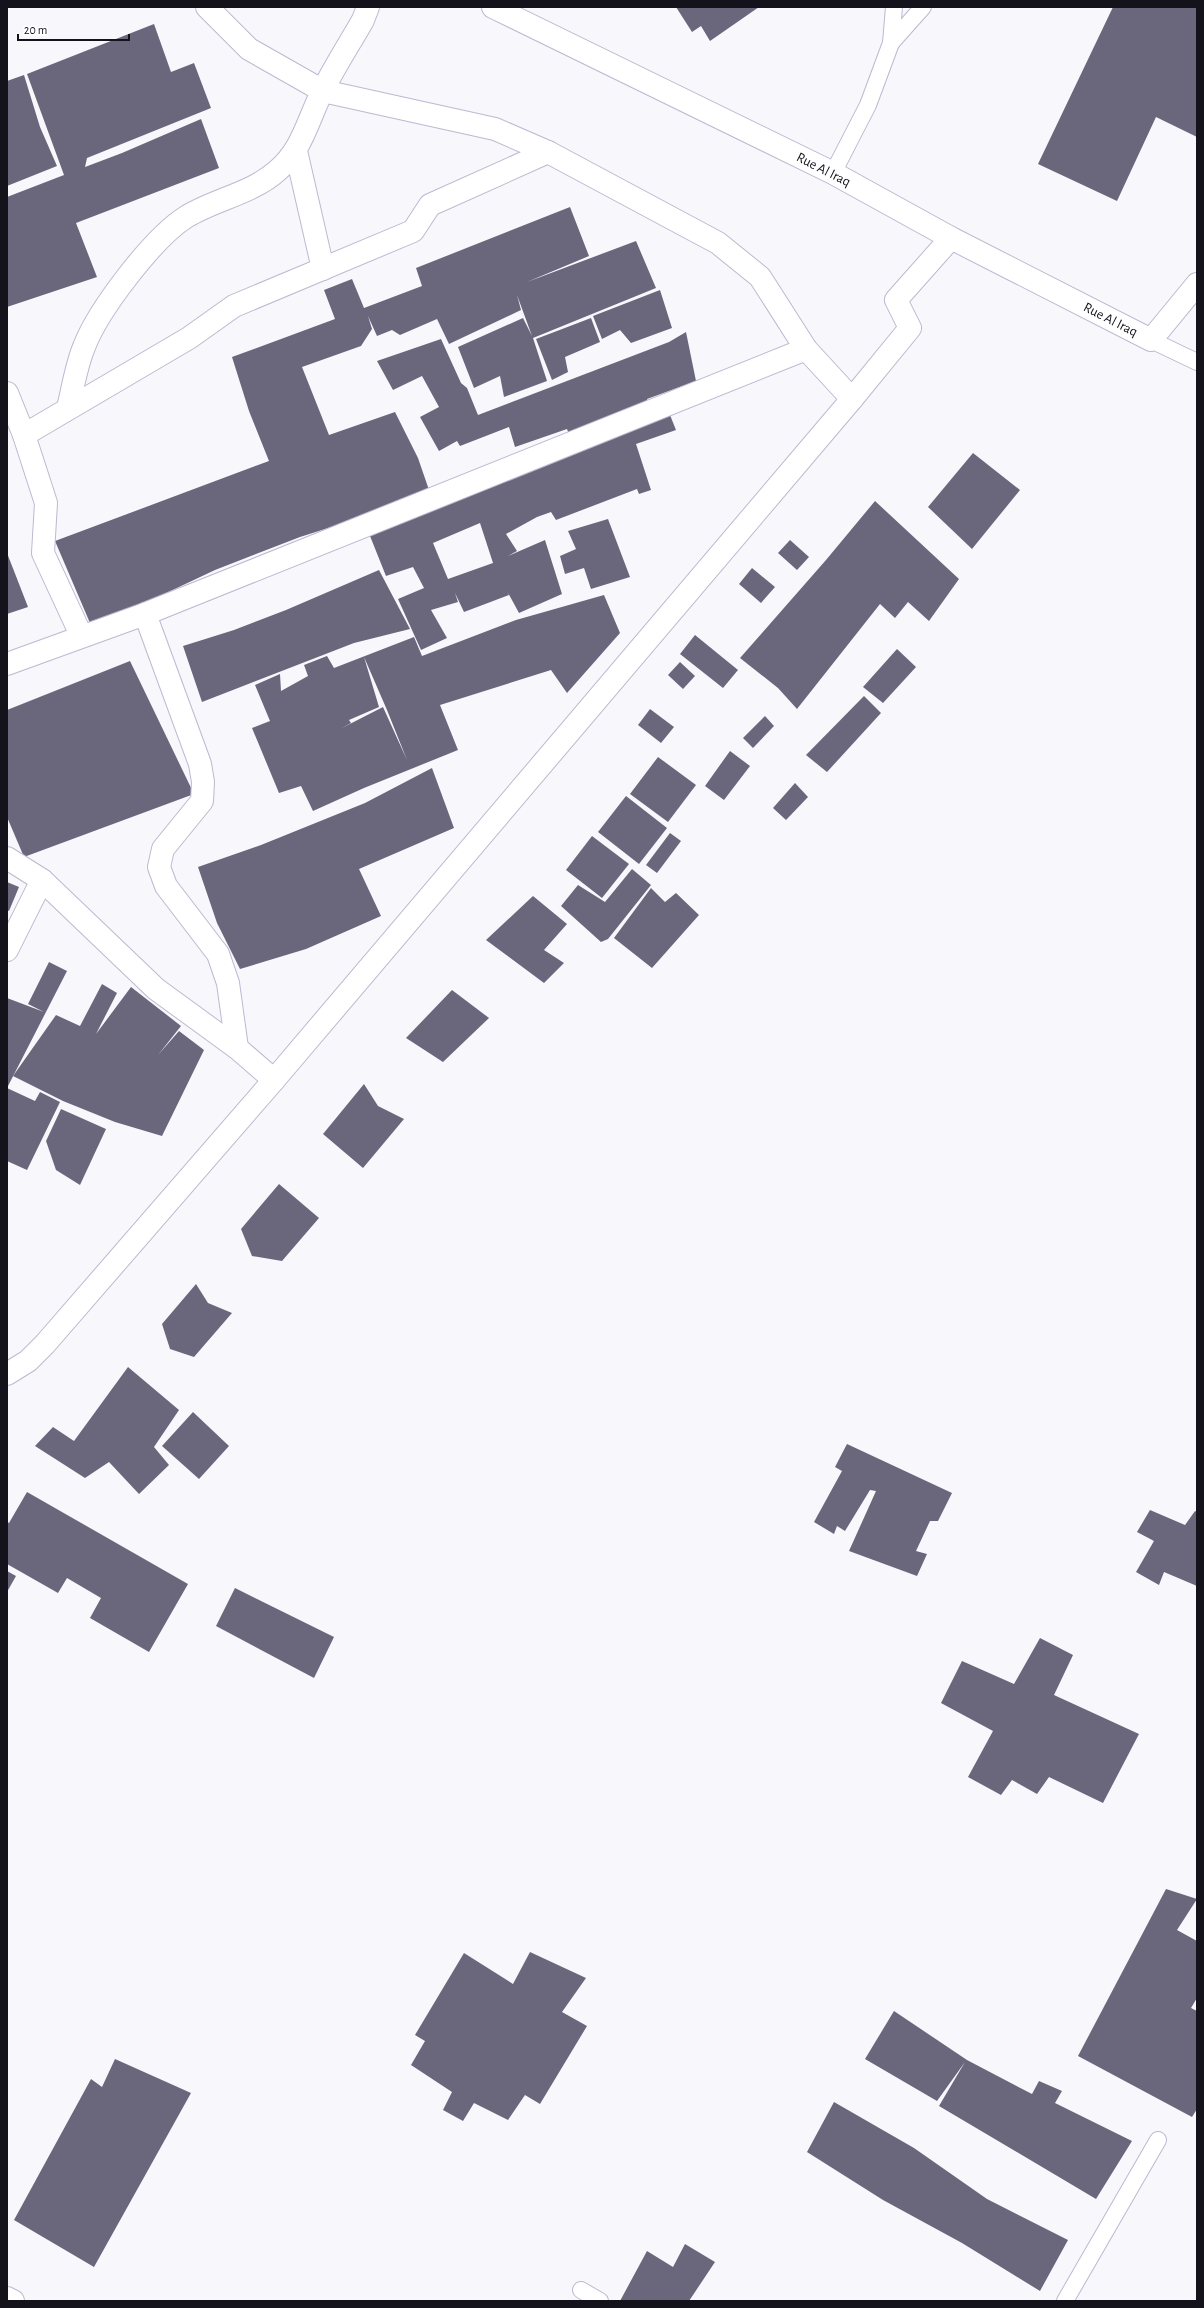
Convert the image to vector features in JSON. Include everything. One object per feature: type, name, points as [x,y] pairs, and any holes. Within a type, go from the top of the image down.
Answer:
[{"type":"street","points":[[207,7],[249,48],[323,91],[495,129],[548,152],[718,243],[760,277],[806,349],[852,398]]},
{"type":"street","points":[[68,408],[83,347],[123,283],[143,257],[186,217],[247,191],[277,172],[296,151],[323,91],[363,20],[368,7]]},
{"type":"street","name":"Rue Al Iraq","points":[[493,7],[833,173],[951,238],[1151,340]]},
{"type":"street","points":[[296,151],[322,269]]},
{"type":"street","points":[[24,435],[189,338],[234,306],[413,232],[430,205],[548,152]]},
{"type":"street","points":[[7,1374],[28,1361],[45,1344],[274,1080],[852,398],[910,328],[896,300],[951,238]]},
{"type":"street","points":[[1151,340],[1197,284]]},
{"type":"street","points":[[7,664],[81,635],[145,614],[806,349]]},
{"type":"street","points":[[7,393],[24,435],[46,502],[43,552],[81,635]]},
{"type":"street","points":[[145,614],[200,764],[203,782],[202,801],[163,849],[159,866],[166,886],[218,954],[230,991],[237,1048]]},
{"type":"street","points":[[7,858],[42,880],[156,989],[237,1048],[274,1080]]},
{"type":"street","points":[[7,950],[42,880]]},
{"type":"street","points":[[7,2298],[13,2301]]},
{"type":"lane","points":[[833,173],[868,105],[891,43],[894,7]]},
{"type":"lane","points":[[891,43],[923,7]]},
{"type":"lane","points":[[1151,340],[1197,362]]},
{"type":"lane","points":[[1065,2301],[1158,2140]]},
{"type":"lane","points":[[581,2290],[600,2301]]},
{"type":"building","points":[[676,7],[759,7],[710,41],[701,26],[692,32]]},
{"type":"building","points":[[1113,7],[1197,7],[1197,137],[1156,117],[1117,201],[1038,164]]},
{"type":"building","points":[[154,24],[171,72],[194,63],[211,108],[87,158],[85,167],[122,153],[201,119],[219,168],[76,223],[97,277],[7,307],[7,197],[64,175],[27,74]]},
{"type":"building","points":[[24,75],[40,127],[57,166],[7,186],[7,81]]},
{"type":"building","points":[[570,207],[589,256],[527,282],[636,241],[656,288],[533,338],[547,381],[504,397],[500,376],[474,388],[458,347],[523,318],[532,336],[517,295],[521,310],[449,344],[437,319],[400,335],[392,330],[377,336],[368,316],[372,329],[361,346],[302,367],[329,435],[395,412],[418,458],[429,490],[366,516],[300,537],[215,570],[143,604],[90,623],[55,541],[269,461],[249,411],[232,357],[335,319],[324,290],[352,279],[364,308],[422,286],[416,268]]},
{"type":"building","points":[[660,290],[672,328],[631,343],[620,330],[602,339],[593,316]]},
{"type":"building","points":[[591,318],[600,342],[565,357],[568,372],[552,380],[536,339]]},
{"type":"building","points":[[686,332],[696,381],[647,399],[650,406],[570,437],[567,429],[515,447],[509,427],[460,446],[457,441],[439,451],[420,417],[439,407],[422,376],[393,390],[377,361],[441,339],[461,383],[467,388],[478,415],[669,342]]},
{"type":"building","points":[[670,415],[676,430],[636,444],[651,490],[639,494],[637,489],[556,520],[551,512],[537,517],[506,534],[517,551],[508,556],[545,540],[562,594],[519,613],[507,591],[509,595],[464,612],[455,593],[458,602],[431,610],[447,638],[421,650],[398,599],[424,588],[413,567],[386,576],[368,531],[619,436],[624,431]],"holes":[[[480,523],[493,563],[448,579],[433,543]]]},
{"type":"building","points":[[973,453],[1020,490],[972,549],[928,507]]},
{"type":"building","points":[[875,501],[959,579],[929,621],[908,602],[895,618],[880,604],[797,709],[778,688],[740,658],[826,560]]},
{"type":"building","points":[[608,519],[630,577],[591,589],[584,568],[565,574],[560,556],[576,549],[568,531]]},
{"type":"building","points":[[790,540],[809,557],[797,570],[778,553]]},
{"type":"building","points":[[7,553],[28,607],[7,614]]},
{"type":"building","points":[[752,568],[775,587],[761,603],[739,584]]},
{"type":"building","points":[[379,570],[410,629],[354,643],[202,702],[183,646],[234,630],[286,610]]},
{"type":"building","points":[[604,595],[620,633],[567,693],[551,670],[440,705],[458,750],[364,788],[313,811],[301,786],[279,793],[252,728],[270,721],[255,685],[280,674],[281,691],[308,676],[304,665],[327,656],[334,668],[414,637],[422,656],[516,620]],"holes":[[[364,657],[407,760],[383,707],[340,729],[351,723],[349,720],[379,707]]]},
{"type":"building","points":[[695,635],[738,670],[723,688],[680,654]]},
{"type":"building","points":[[897,649],[916,667],[883,703],[863,687]]},
{"type":"building","points":[[130,661],[194,794],[24,857],[7,817],[7,710]]},
{"type":"building","points":[[680,662],[695,676],[683,689],[668,675]]},
{"type":"building","points":[[864,696],[881,713],[827,772],[806,755]]},
{"type":"building","points":[[650,709],[674,727],[661,743],[638,725]]},
{"type":"building","points":[[765,716],[774,726],[753,748],[743,738]]},
{"type":"building","points":[[730,751],[750,766],[724,800],[705,786]]},
{"type":"building","points":[[658,757],[696,785],[668,822],[630,794]]},
{"type":"building","points":[[432,768],[454,828],[359,869],[381,916],[306,949],[240,969],[217,923],[198,867],[261,845],[365,803]]},
{"type":"building","points":[[795,783],[808,797],[786,820],[773,808]]},
{"type":"building","points":[[626,796],[667,828],[639,864],[598,832]]},
{"type":"building","points":[[670,833],[681,841],[657,873],[646,865]]},
{"type":"building","points":[[592,836],[629,864],[602,898],[566,870]]},
{"type":"building","points":[[632,869],[651,885],[608,939],[601,942],[561,906],[578,885],[605,902]]},
{"type":"building","points":[[7,882],[19,887],[9,911],[7,910]]},
{"type":"building","points":[[651,888],[665,902],[676,893],[699,915],[652,968],[614,938]]},
{"type":"building","points":[[533,896],[567,924],[544,950],[564,963],[544,983],[486,940]]},
{"type":"building","points":[[49,962],[67,971],[7,1088],[7,998],[44,1012],[28,1004]]},
{"type":"building","points":[[102,984],[117,993],[96,1034],[131,987],[181,1026],[158,1055],[179,1031],[204,1050],[162,1136],[115,1122],[63,1101],[13,1076],[56,1015],[80,1026]]},
{"type":"building","points":[[452,990],[489,1018],[443,1062],[406,1038]]},
{"type":"building","points":[[364,1084],[378,1106],[404,1119],[363,1168],[323,1134]]},
{"type":"building","points":[[7,1088],[35,1101],[40,1092],[60,1102],[27,1170],[7,1161]]},
{"type":"building","points":[[61,1109],[106,1129],[80,1185],[56,1170],[46,1141]]},
{"type":"building","points":[[279,1184],[319,1218],[282,1261],[252,1256],[241,1229]]},
{"type":"building","points":[[196,1284],[208,1303],[232,1313],[194,1357],[170,1349],[162,1324]]},
{"type":"building","points":[[128,1367],[179,1410],[154,1447],[169,1465],[139,1494],[109,1462],[85,1478],[35,1446],[53,1427],[74,1441]]},
{"type":"building","points":[[193,1412],[229,1446],[199,1479],[162,1446]]},
{"type":"building","points":[[847,1444],[952,1493],[938,1521],[930,1521],[916,1551],[927,1554],[917,1576],[849,1551],[876,1491],[870,1490],[845,1531],[837,1526],[834,1534],[814,1522],[842,1471],[835,1467]]},
{"type":"building","points":[[27,1492],[188,1584],[149,1652],[90,1618],[101,1598],[67,1578],[58,1593],[7,1564],[7,1522],[9,1523]]},
{"type":"building","points":[[1150,1510],[1185,1525],[1195,1511],[1197,1512],[1197,1586],[1164,1572],[1159,1585],[1136,1572],[1154,1541],[1137,1532]]},
{"type":"building","points":[[7,1571],[16,1576],[7,1592]]},
{"type":"building","points":[[235,1588],[334,1637],[314,1678],[216,1626]]},
{"type":"building","points":[[1040,1638],[1073,1655],[1054,1695],[1139,1734],[1103,1803],[1049,1777],[1037,1794],[1012,1780],[1001,1795],[968,1777],[993,1731],[941,1703],[962,1661],[1014,1684]]},
{"type":"building","points":[[1166,1889],[1197,1899],[1177,1930],[1197,1941],[1197,1998],[1191,2008],[1197,2011],[1197,2109],[1192,2117],[1078,2056]]},
{"type":"building","points":[[530,1952],[586,1978],[562,2012],[587,2026],[540,2104],[525,2095],[508,2120],[474,2103],[463,2121],[443,2110],[452,2092],[411,2065],[425,2041],[415,2035],[464,1953],[513,1984]]},
{"type":"building","points":[[894,2011],[967,2060],[1032,2094],[1039,2081],[1062,2091],[1055,2103],[1132,2141],[1096,2199],[939,2106],[965,2062],[937,2101],[865,2059]]},
{"type":"building","points":[[115,2059],[191,2093],[94,2267],[14,2220],[91,2079],[102,2087]]},
{"type":"building","points":[[834,2102],[914,2148],[987,2199],[1068,2240],[1040,2291],[962,2243],[883,2200],[807,2152]]},
{"type":"building","points":[[685,2244],[715,2262],[689,2301],[620,2301],[647,2251],[673,2267]]}]
